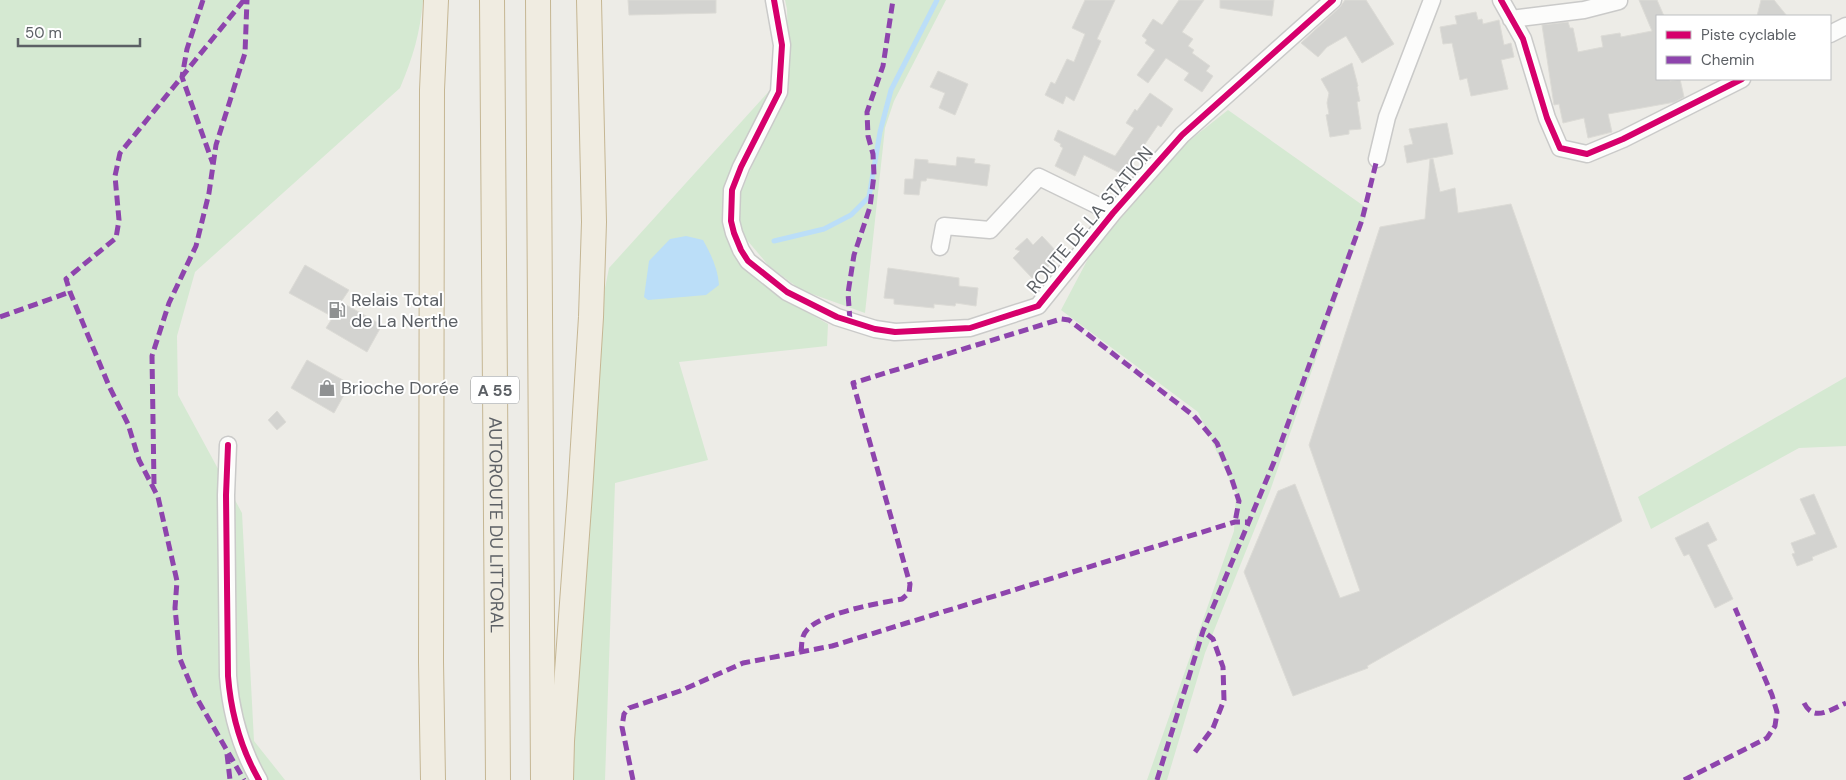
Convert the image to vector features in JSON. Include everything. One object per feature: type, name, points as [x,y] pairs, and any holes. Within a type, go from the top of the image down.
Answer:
[{"type":"highway","points":[[433,780],[431,662],[432,90],[436,0]]},
{"type":"highway","name":"AUTOROUTE DU LITTORAL","points":[[492,0],[498,780]]},
{"type":"highway","name":"A 55","points":[[538,0],[543,780]]},
{"type":"highway","points":[[561,780],[562,741],[582,474],[593,250],[589,0]]},
{"type":"street","name":"ROUTE DE LA STATION","points":[[774,0],[782,45],[779,92],[741,167],[732,190],[731,221],[740,250],[748,261],[787,292],[837,317],[875,330],[895,332],[970,328],[1038,306],[1113,213],[1182,135],[1333,0]]},
{"type":"street","points":[[1376,159],[1387,117],[1432,0]]},
{"type":"street","points":[[1501,0],[1523,39],[1547,118],[1560,148],[1587,154],[1622,139],[1740,80]]},
{"type":"street","points":[[1512,19],[1584,10],[1619,1]]},
{"type":"street","points":[[1831,34],[1846,26]]},
{"type":"street","points":[[940,247],[944,226],[990,230],[1039,177],[1113,213]]},
{"type":"street","points":[[228,445],[226,496],[230,702],[241,744],[259,780]]},
{"type":"green space","points":[[0,0],[423,0],[415,45],[400,88],[195,272],[177,336],[178,395],[242,513],[254,741],[285,780],[0,780]]},
{"type":"green space","points":[[785,0],[946,0],[894,101],[885,128],[865,313],[801,290],[769,266],[741,233],[738,199],[789,86],[787,9]]},
{"type":"green space","points":[[771,89],[742,151],[724,201],[729,239],[791,303],[828,324],[827,346],[679,362],[708,460],[615,483],[605,780],[572,780],[582,595],[602,303],[609,268]]},
{"type":"green space","points":[[1228,110],[1368,209],[1270,491],[1205,653],[1167,780],[1147,780],[1234,531],[1236,493],[1198,412],[1061,310],[1090,255],[1180,148]]},
{"type":"green space","points":[[1846,377],[1846,446],[1799,448],[1651,529],[1638,497]]},
{"type":"water","points":[[686,236],[703,240],[714,262],[719,285],[706,295],[648,300],[644,297],[649,261],[670,239]]},
{"type":"building","points":[[628,0],[716,0],[716,13],[629,15]]},
{"type":"building","points":[[1085,0],[1115,0],[1097,39],[1101,41],[1074,101],[1066,96],[1063,104],[1045,95],[1051,82],[1055,84],[1067,59],[1074,62],[1085,34],[1072,28]]},
{"type":"building","points":[[1179,0],[1204,0],[1182,32],[1193,39],[1188,46],[1194,50],[1192,53],[1210,66],[1206,71],[1213,76],[1202,92],[1184,80],[1189,73],[1166,58],[1148,83],[1137,75],[1155,50],[1145,43],[1147,40],[1142,36],[1153,19],[1162,25]]},
{"type":"building","points":[[1220,0],[1274,0],[1272,16],[1220,8]]},
{"type":"building","points":[[1345,0],[1366,0],[1394,44],[1362,63],[1346,36],[1327,47],[1318,57],[1301,43],[1340,7]]},
{"type":"building","points":[[1639,0],[1657,0],[1664,15],[1656,15],[1656,80],[1680,80],[1684,97],[1675,102],[1608,114],[1612,132],[1588,138],[1584,118],[1563,123],[1559,104],[1554,105],[1542,25],[1568,22],[1570,28],[1573,28],[1578,52],[1603,47],[1601,36],[1620,33],[1621,37],[1652,31]]},
{"type":"building","points":[[1761,0],[1774,0],[1786,15],[1757,15]]},
{"type":"building","points":[[1476,12],[1478,20],[1482,19],[1483,24],[1499,20],[1504,45],[1511,43],[1514,57],[1501,60],[1508,89],[1471,96],[1467,78],[1460,80],[1452,43],[1443,44],[1440,27],[1457,24],[1455,16]]},
{"type":"building","points":[[1352,63],[1358,86],[1360,101],[1357,102],[1361,129],[1349,130],[1349,134],[1330,137],[1326,115],[1329,114],[1327,103],[1329,93],[1321,79]]},
{"type":"building","points":[[938,71],[968,84],[955,115],[939,108],[945,93],[930,87]]},
{"type":"building","points":[[1150,93],[1173,109],[1161,127],[1158,125],[1124,175],[1084,155],[1075,176],[1055,166],[1063,148],[1060,146],[1061,144],[1054,140],[1058,130],[1115,156],[1134,128],[1126,123],[1135,109],[1137,111]]},
{"type":"building","points":[[1447,123],[1453,154],[1407,163],[1404,146],[1413,144],[1409,129]]},
{"type":"building","points":[[957,157],[975,159],[974,163],[990,165],[987,186],[927,178],[926,181],[921,181],[919,195],[904,194],[905,179],[913,179],[915,159],[928,160],[928,163],[956,166]]},
{"type":"building","points":[[1430,159],[1433,159],[1440,192],[1455,188],[1458,213],[1511,204],[1622,521],[1367,666],[1368,668],[1293,696],[1244,572],[1278,491],[1295,484],[1340,598],[1360,591],[1309,445],[1380,227],[1425,219]]},
{"type":"building","points":[[1042,236],[1057,252],[1054,255],[1057,259],[1052,266],[1050,265],[1041,274],[1038,271],[1032,278],[1013,258],[1020,251],[1015,249],[1027,238],[1033,245]]},
{"type":"building","name":"Relais Total de La Nerthe","points":[[305,265],[349,290],[341,302],[382,325],[367,352],[326,328],[333,317],[289,293]]},
{"type":"building","points":[[888,268],[959,278],[959,286],[978,288],[976,306],[956,303],[955,306],[934,304],[934,308],[894,304],[894,299],[884,298]]},
{"type":"building","points":[[307,360],[350,384],[334,413],[291,388]]},
{"type":"building","points":[[277,411],[286,422],[277,430],[268,420]]},
{"type":"building","points":[[1814,494],[1837,547],[1812,557],[1813,560],[1797,566],[1792,554],[1795,553],[1791,543],[1816,534],[1800,499]]},
{"type":"building","points":[[1708,522],[1717,540],[1707,545],[1733,599],[1715,608],[1689,554],[1684,556],[1675,538]]},
{"type":"waterway","points":[[774,241],[824,229],[851,215],[869,197],[880,132],[891,90],[937,0]]},
{"type":"marked path","points":[[203,0],[187,49],[182,77],[213,164]]},
{"type":"marked path","points":[[244,0],[120,153],[115,176],[119,220],[116,238],[66,279],[109,386],[128,424],[139,460],[158,497],[177,581],[175,608],[180,659],[195,695],[244,780]]},
{"type":"marked path","points":[[154,484],[152,356],[169,303],[196,246],[209,193],[216,145],[245,53],[247,0]]},
{"type":"marked path","points":[[850,321],[848,293],[854,255],[870,207],[874,175],[873,154],[868,136],[867,112],[883,66],[893,0]]},
{"type":"marked path","points":[[1157,780],[1203,631],[1274,462],[1362,220],[1377,159]]},
{"type":"marked path","points":[[0,317],[70,292]]},
{"type":"marked path","points":[[801,652],[804,635],[814,624],[851,610],[902,599],[909,593],[910,584],[853,383],[1061,319],[1069,320],[1194,416],[1217,443],[1231,477],[1239,501],[1235,522]]},
{"type":"marked path","points":[[633,780],[622,727],[624,714],[629,708],[680,691],[743,663],[832,646],[1235,522],[1249,522]]},
{"type":"marked path","points":[[1684,780],[1767,738],[1775,726],[1777,712],[1772,695],[1735,608]]},
{"type":"marked path","points":[[1195,752],[1213,728],[1224,700],[1223,667],[1213,639],[1203,631]]},
{"type":"marked path","points":[[1804,703],[1808,709],[1818,713],[1829,711],[1846,703]]},
{"type":"marked path","points":[[227,754],[230,780]]},
{"type":"cycle path","points":[[774,0],[782,45],[779,92],[741,167],[732,190],[731,221],[734,233],[748,261],[787,292],[837,317],[875,329],[895,332],[970,328],[1038,306],[1113,213],[1182,135],[1333,0]]},
{"type":"cycle path","points":[[1501,0],[1523,39],[1547,118],[1560,148],[1587,154],[1623,139],[1740,80]]},
{"type":"cycle path","points":[[228,445],[226,495],[228,676],[234,717],[242,743],[259,780]]},
{"type":"place","name":"Relais Total de La Nerthe","points":[[337,310]]},
{"type":"place","name":"Brioche Dorée","points":[[327,388]]}]
